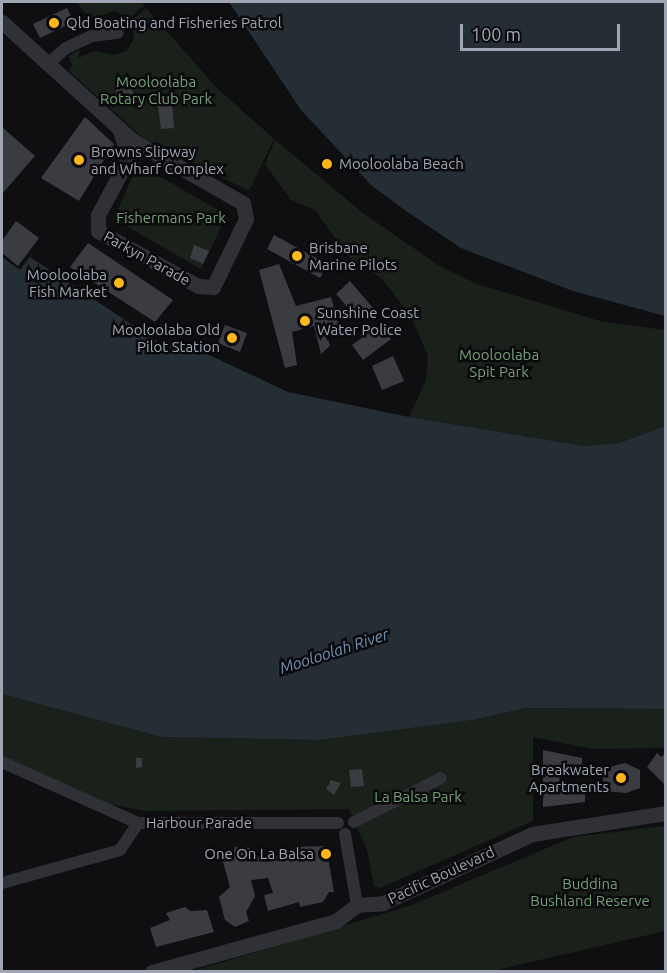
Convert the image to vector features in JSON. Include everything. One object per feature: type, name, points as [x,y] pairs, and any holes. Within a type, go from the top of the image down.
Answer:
[{"type":"street","name":"Parkyn Parade","points":[[2,22],[120,131],[149,152],[239,200],[246,207],[246,219],[213,287],[198,286],[98,231],[98,215],[129,157],[120,131]]},
{"type":"street","points":[[48,64],[66,48],[92,36],[118,33]]},
{"type":"street","points":[[129,157],[149,152]]},
{"type":"street","name":"Harbour Parade","points":[[2,762],[138,823],[338,823]]},
{"type":"street","points":[[354,822],[441,778]]},
{"type":"street","name":"Pacific Boulevard","points":[[152,972],[336,921],[357,905],[383,903],[532,834],[666,813]]},
{"type":"street","points":[[345,834],[339,831],[338,823],[346,817],[354,822]]},
{"type":"street","points":[[345,834],[354,830],[354,822]]},
{"type":"street","points":[[2,883],[120,850],[138,823]]},
{"type":"street","points":[[345,834],[357,905]]},
{"type":"green space","points":[[77,2],[141,2],[144,6],[129,18],[115,11],[89,19]]},
{"type":"green space","name":"Mooloolaba Rotary Club Park","points":[[146,8],[217,88],[274,139],[249,191],[142,137],[69,71],[72,65],[69,56],[80,49],[78,58],[95,51],[114,55],[126,51],[134,39],[132,21]]},
{"type":"green space","name":"Mooloolaba Spit Park","points":[[275,140],[363,213],[438,265],[477,284],[600,321],[665,330],[665,426],[619,443],[584,446],[409,417],[426,380],[428,356],[411,316],[382,279],[348,256],[315,210],[291,200],[265,164]]},
{"type":"green space","name":"Fishermans Park","points":[[138,164],[227,215],[201,269],[114,219]]},
{"type":"green space","name":"La Balsa Park","points":[[2,694],[161,737],[319,740],[473,720],[526,708],[665,709],[665,748],[592,749],[533,737],[533,821],[380,888],[374,886],[367,850],[349,809],[145,811],[110,804],[2,756]]},
{"type":"green space","name":"Buddina Bushland Reserve","points":[[665,826],[665,931],[492,971],[190,972],[412,905],[573,837]]},
{"type":"water","points":[[229,2],[665,2],[665,316],[573,291],[461,248],[406,211],[371,185],[301,110]]},
{"type":"water","name":"Mooloolah River","points":[[2,257],[20,270],[30,257],[166,347],[179,341],[288,392],[409,417],[584,446],[619,443],[665,426],[665,709],[526,708],[473,720],[319,740],[161,737],[2,694]]},
{"type":"building","name":"Qld Boating and Fisheries Patrol","points":[[67,8],[74,22],[40,38],[33,24]]},
{"type":"building","points":[[130,78],[134,100],[126,101],[125,95],[116,95],[116,86],[123,86],[122,80]]},
{"type":"building","points":[[172,105],[174,128],[161,129],[158,106]]},
{"type":"building","name":"Browns Slipway and Wharf Complex","points":[[85,117],[114,144],[79,201],[41,178]]},
{"type":"building","points":[[2,127],[35,156],[2,194]]},
{"type":"building","points":[[16,221],[39,238],[18,266],[2,253],[2,241]]},
{"type":"building","name":"Brisbane Marine Pilots","points":[[274,235],[327,264],[320,278],[267,249]]},
{"type":"building","name":"Mooloolaba Fish Market","points":[[88,243],[173,300],[155,322],[70,267]]},
{"type":"building","points":[[194,245],[209,251],[203,264],[190,258]]},
{"type":"building","name":"Sunshine Coast Water Police","points":[[279,264],[296,306],[331,297],[340,329],[326,332],[330,346],[321,354],[314,326],[292,332],[297,365],[285,368],[259,270]]},
{"type":"building","points":[[350,281],[374,309],[359,321],[336,294]]},
{"type":"building","name":"Mooloolaba Old Pilot Station","points":[[225,325],[247,333],[240,352],[218,343]]},
{"type":"building","points":[[380,325],[391,339],[363,360],[352,345]]},
{"type":"building","points":[[393,356],[404,381],[382,390],[372,366]]},
{"type":"building","points":[[543,750],[582,758],[582,771],[560,771],[559,788],[585,788],[585,802],[543,807]]},
{"type":"building","points":[[657,753],[661,757],[666,753],[666,786],[647,767]]},
{"type":"building","points":[[136,758],[142,758],[142,767],[136,768]]},
{"type":"building","name":"Breakwater Apartments","points":[[625,763],[640,770],[640,788],[626,793],[605,791],[601,769]]},
{"type":"building","points":[[362,769],[364,786],[351,787],[349,770]]},
{"type":"building","points":[[331,780],[341,783],[334,795],[326,789]]},
{"type":"building","points":[[326,846],[334,892],[329,892],[323,902],[300,907],[299,902],[268,911],[264,895],[273,893],[268,878],[251,880],[255,896],[246,912],[249,921],[235,927],[225,920],[219,897],[230,887],[221,855],[233,853],[235,847],[250,848],[251,857],[294,854],[294,847]]},
{"type":"building","points":[[185,907],[190,911],[207,910],[214,932],[156,947],[150,928],[170,920],[166,913]]},
{"type":"place","name":"Qld Boating and Fisheries Patrol","points":[[54,23]]},
{"type":"place","name":"Browns Slipway and Wharf Complex","points":[[79,160]]},
{"type":"place","name":"Mooloolaba Beach","points":[[327,164]]},
{"type":"place","name":"Brisbane Marine Pilots","points":[[297,256]]},
{"type":"place","name":"Mooloolaba Fish Market","points":[[119,283]]},
{"type":"place","name":"Sunshine Coast Water Police","points":[[305,321]]},
{"type":"place","name":"Mooloolaba Old Pilot Station","points":[[232,338]]},
{"type":"place","name":"Breakwater Apartments","points":[[621,778]]},
{"type":"place","name":"One On La Balsa","points":[[326,854]]}]
